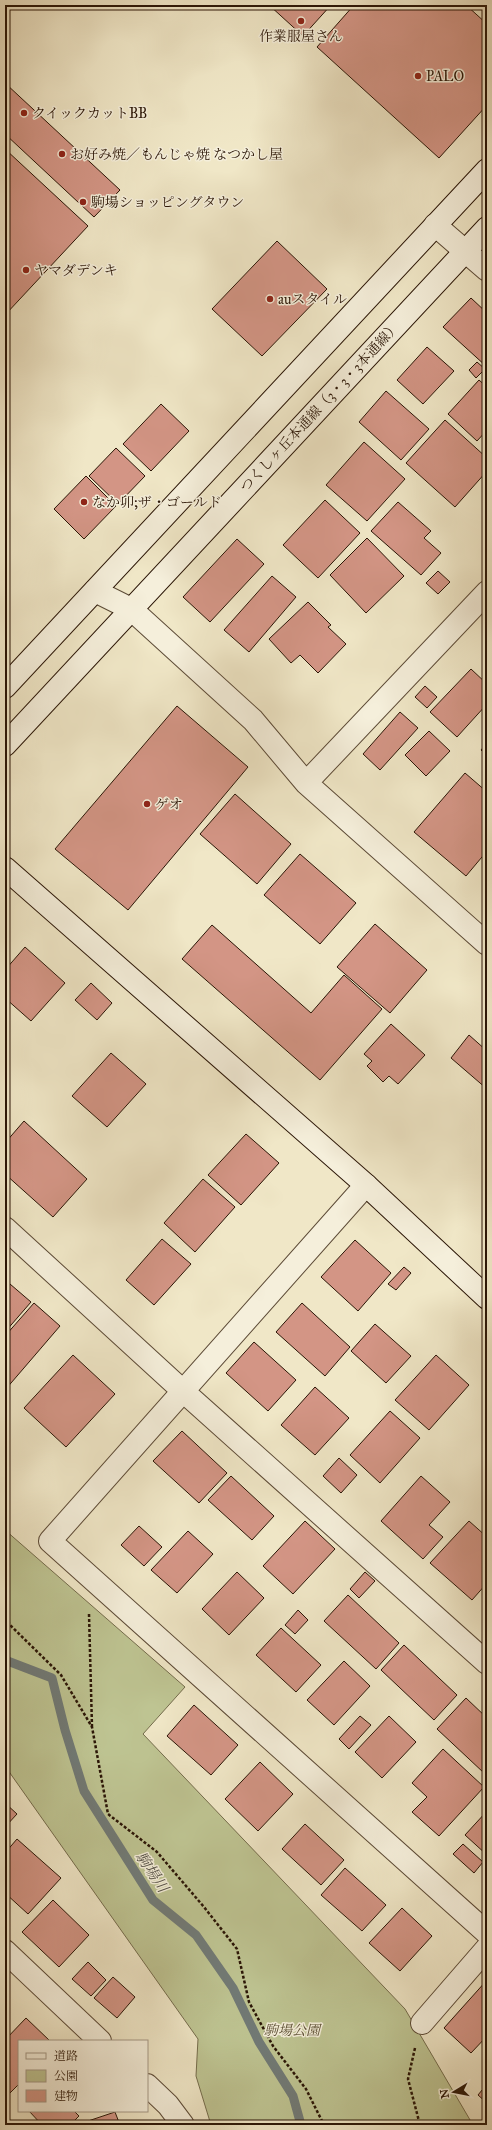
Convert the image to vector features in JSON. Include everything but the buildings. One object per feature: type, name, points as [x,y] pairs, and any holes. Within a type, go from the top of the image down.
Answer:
[{"type":"street","points":[[5,687],[487,170]]},
{"type":"street","points":[[435,225],[487,270]]},
{"type":"street","name":"つくしヶ丘本通線（3・3・3本通線）","points":[[5,745],[487,228]]},
{"type":"street","points":[[95,591],[131,610],[253,720],[306,783],[487,944]]},
{"type":"street","points":[[306,783],[487,592]]},
{"type":"street","points":[[5,868],[366,1185],[487,1298]]},
{"type":"street","points":[[366,1185],[50,1542],[487,1932]]},
{"type":"street","points":[[5,1228],[184,1392],[487,1663]]},
{"type":"street","points":[[422,2023],[487,1948]]},
{"type":"street","points":[[5,1951],[99,2040]]},
{"type":"street","points":[[148,2086],[168,2105],[183,2125]]},
{"type":"path","points":[[84,1571],[90,1621],[92,1727],[108,1814],[157,1852],[204,1907],[237,1949],[249,2002],[273,2046],[306,2089],[324,2125]]},
{"type":"path","points":[[5,1617],[10,1625],[61,1675],[92,1727]]},
{"type":"path","points":[[420,2125],[408,2079],[422,2023]]},
{"type":"green space","name":"駒場公園","points":[[5,1530],[185,1687],[143,1734],[405,2009],[473,2125],[211,2125],[196,2076],[198,2039],[5,1766]]},
{"type":"waterway","name":"駒場川","points":[[5,1660],[52,1678],[65,1730],[84,1791],[153,1900],[196,1935],[233,1988],[259,2042],[293,2096],[301,2125]]},
{"type":"place","name":"作業服屋さん","points":[[301,21]]},
{"type":"place","name":"PALO","points":[[418,76]]},
{"type":"place","name":"クイックカットBB","points":[[24,113]]},
{"type":"place","name":"お好み焼／もんじゃ焼 なつかし屋","points":[[62,154]]},
{"type":"place","name":"駒場ショッピングタウン","points":[[83,202]]},
{"type":"place","name":"ヤマダデンキ","points":[[26,270]]},
{"type":"place","name":"auスタイル","points":[[270,299]]},
{"type":"place","name":"なか卯;ザ・ゴールド","points":[[84,502]]},
{"type":"place","name":"ゲオ","points":[[147,804]]}]
